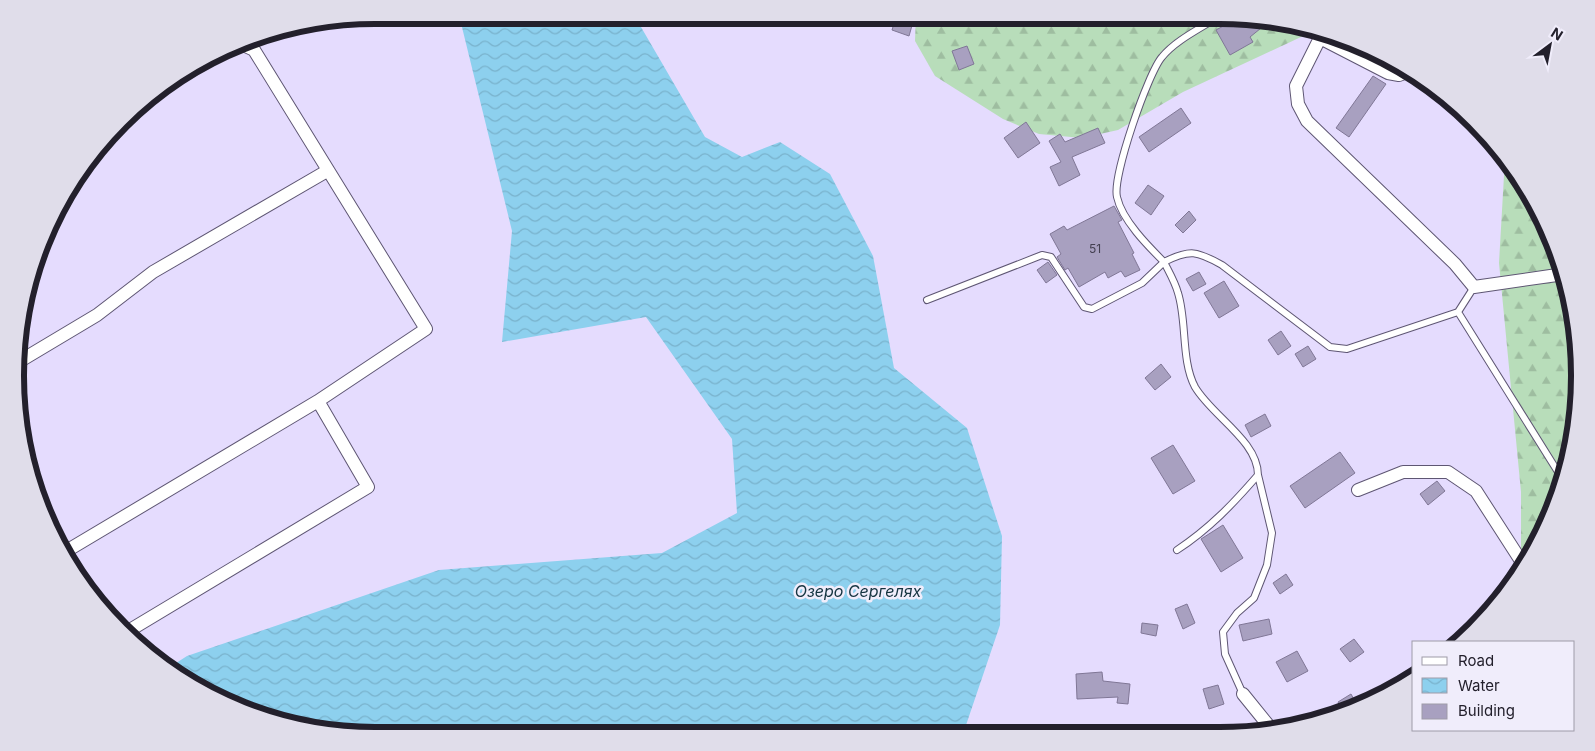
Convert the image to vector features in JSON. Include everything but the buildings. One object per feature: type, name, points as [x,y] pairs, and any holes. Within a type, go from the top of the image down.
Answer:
[{"type":"street","points":[[1319,38],[1296,86],[1298,104],[1307,121],[1455,264],[1474,287],[1557,275]]},
{"type":"street","points":[[1332,42],[1388,73],[1401,74]]},
{"type":"street","points":[[70,549],[318,401],[426,329],[254,50],[249,48]]},
{"type":"street","points":[[25,358],[97,315],[153,272],[327,171]]},
{"type":"street","points":[[132,629],[368,486],[318,401]]},
{"type":"street","points":[[1358,490],[1403,472],[1448,472],[1476,491],[1520,558]]},
{"type":"street","points":[[1243,694],[1267,724]]},
{"type":"lane","points":[[1207,24],[1172,46],[1161,58],[1150,80],[1121,162],[1117,198],[1129,221],[1146,244],[1164,262],[1178,294],[1184,339],[1194,386],[1206,402],[1249,448],[1258,463],[1258,475],[1272,533],[1267,565],[1254,598],[1237,613],[1223,632],[1226,654],[1243,694]]},
{"type":"lane","points":[[927,300],[1042,255],[1051,257],[1084,307],[1092,309],[1142,283],[1164,262],[1190,252],[1203,254],[1222,265],[1330,346],[1347,350],[1458,312],[1474,287]]},
{"type":"lane","points":[[1458,312],[1558,472]]},
{"type":"lane","points":[[1177,550],[1200,535],[1230,508],[1258,475]]},
{"type":"green space","points":[[916,24],[1220,24],[1265,27],[1306,35],[1183,92],[1118,130],[1082,138],[1039,134],[1003,119],[935,76],[915,41]]},
{"type":"green space","points":[[1504,169],[1535,220],[1553,262],[1564,307],[1570,352],[1571,376],[1568,421],[1559,467],[1553,489],[1535,531],[1521,556],[1521,492],[1499,263]]},
{"type":"water","name":"Озеро Сергелях","points":[[461,24],[639,24],[705,137],[742,157],[780,142],[830,174],[873,256],[894,368],[967,428],[1002,536],[1000,625],[965,727],[352,726],[307,720],[262,709],[220,691],[174,664],[187,656],[439,570],[662,553],[737,513],[732,439],[646,317],[502,342],[512,231]]}]
